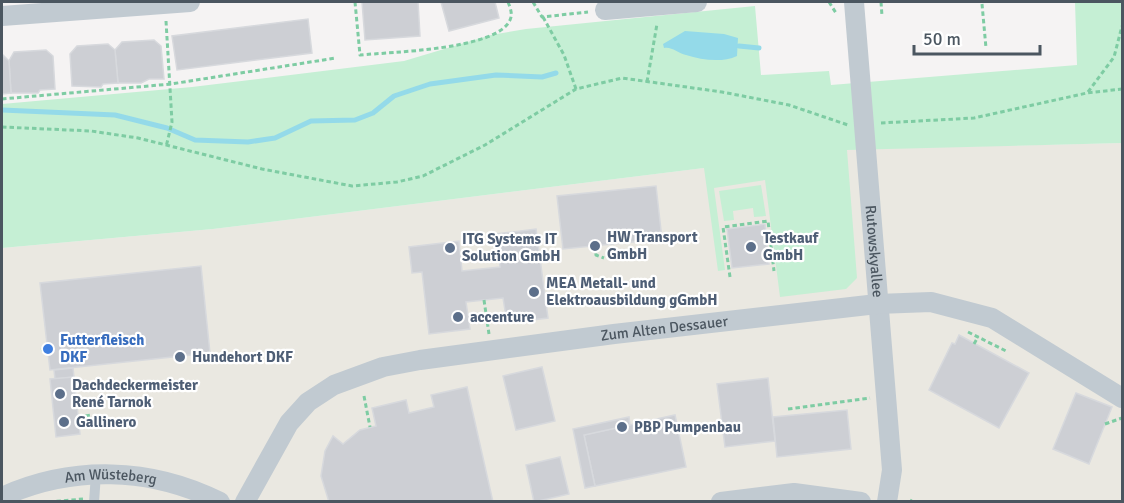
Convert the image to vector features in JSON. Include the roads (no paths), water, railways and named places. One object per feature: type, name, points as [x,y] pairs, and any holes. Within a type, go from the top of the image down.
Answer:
[{"type":"street","points":[[2,16],[190,2]]},
{"type":"street","points":[[605,10],[661,3],[698,2]]},
{"type":"street","name":"Rutowskyallee","points":[[854,2],[860,125],[892,470],[887,501]]},
{"type":"street","name":"Zum Alten Dessauer","points":[[245,501],[289,423],[308,402],[357,375],[383,367],[468,353],[877,303],[931,302],[992,318],[1122,398]]},
{"type":"street","name":"Am Wüsteberg","points":[[2,497],[39,483],[96,474],[135,475],[172,481],[220,501]]},
{"type":"street","points":[[721,501],[762,494],[794,493],[861,501]]},
{"type":"lane","points":[[94,501],[96,474]]},
{"type":"water","points":[[685,31],[724,34],[738,38],[737,56],[725,60],[705,59],[664,48],[663,44]]},
{"type":"waterway","points":[[739,46],[759,48]]},
{"type":"waterway","points":[[2,110],[115,115],[167,128],[195,140],[248,142],[275,138],[311,121],[355,120],[373,113],[394,96],[430,84],[496,75],[542,77],[556,73]]},
{"type":"place","name":"HW Transport GmbH","points":[[595,246]]},
{"type":"place","name":"Testkauf GmbH","points":[[751,247]]},
{"type":"place","name":"ITG Systems IT Solution GmbH","points":[[450,248]]},
{"type":"place","name":"MEA Metall- und Elektroausbildung gGmbH","points":[[534,292]]},
{"type":"place","name":"accenture","points":[[458,317]]},
{"type":"place","name":"Futterfleisch DKF","points":[[48,349]]},
{"type":"place","name":"Hundehort DKF","points":[[180,357]]},
{"type":"place","name":"Dachdeckermeister René Tarnok","points":[[60,394]]},
{"type":"place","name":"Gallinero","points":[[64,422]]},
{"type":"place","name":"PBP Pumpenbau","points":[[622,427]]}]
